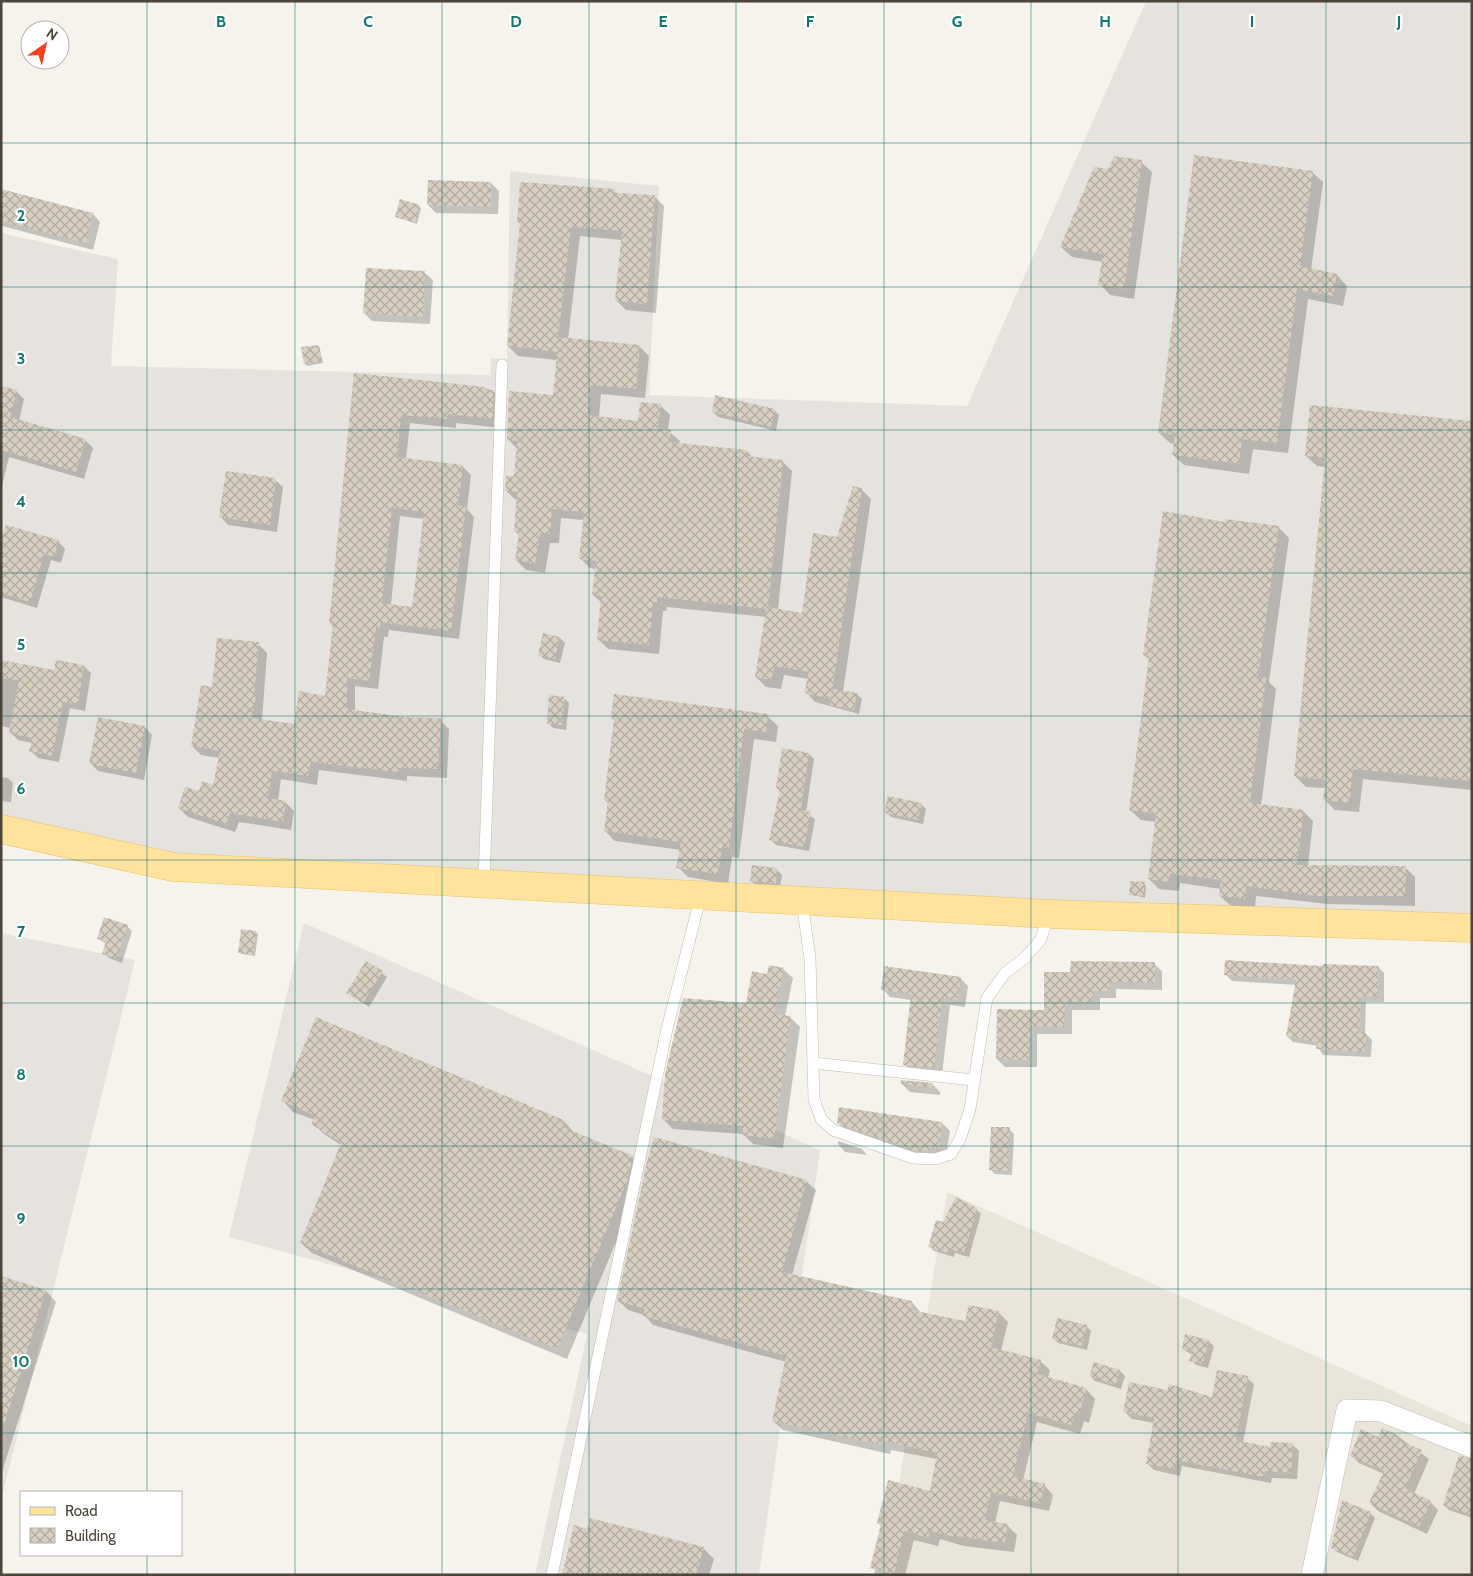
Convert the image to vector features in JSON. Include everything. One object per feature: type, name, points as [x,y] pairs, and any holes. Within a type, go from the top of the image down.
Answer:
[{"type":"main road","points":[[1,829],[173,867],[1050,914],[1472,928]]},
{"type":"street","points":[[1312,1575],[1347,1410],[1381,1411],[1472,1447]]},
{"type":"lane","points":[[484,885],[502,365]]},
{"type":"lane","points":[[552,1575],[665,1038],[701,894]]},
{"type":"lane","points":[[801,900],[810,959],[814,1099],[821,1119],[834,1130],[913,1158],[935,1159],[950,1154],[960,1139],[970,1110],[987,998],[1005,973],[1025,958],[1040,939],[1050,914]]},
{"type":"lane","points":[[813,1063],[974,1080]]},
{"type":"shaded area","points":[[1146,1],[1472,1],[1472,928],[173,867],[1,826],[1,233],[118,259],[111,366],[490,375],[491,358],[507,359],[510,171],[659,186],[649,395],[967,406]]},
{"type":"shaded area","points":[[304,923],[820,1150],[759,1575],[535,1575],[587,1334],[229,1237]]},
{"type":"shaded area","points":[[1,933],[135,960],[1,1501]]},
{"type":"shaded area","points":[[947,1192],[1472,1426],[1472,1575],[884,1575]]},
{"type":"building","points":[[1194,155],[1313,171],[1300,266],[1337,274],[1333,296],[1297,289],[1277,443],[1242,439],[1239,464],[1172,455],[1175,435],[1158,433]]},
{"type":"building","points":[[1114,156],[1142,160],[1124,289],[1098,285],[1103,254],[1060,247],[1094,167],[1108,169]]},
{"type":"building","points":[[428,180],[491,182],[491,207],[427,205]]},
{"type":"building","points":[[520,182],[615,189],[615,193],[655,195],[647,304],[615,301],[622,231],[571,227],[558,337],[640,345],[636,389],[591,385],[589,415],[638,421],[640,402],[661,404],[658,428],[671,430],[669,442],[747,450],[747,456],[783,460],[768,607],[802,613],[813,533],[837,537],[853,486],[862,488],[831,699],[804,693],[809,672],[774,666],[772,680],[755,677],[766,609],[657,597],[657,602],[653,602],[649,645],[597,640],[601,596],[592,595],[596,561],[579,559],[584,512],[552,509],[550,534],[540,533],[535,564],[515,560],[519,532],[514,531],[517,492],[505,491],[506,476],[514,476],[517,441],[507,440],[509,391],[553,395],[557,352],[507,346],[520,223],[517,222]]},
{"type":"building","points":[[1,189],[93,213],[86,243],[1,221]]},
{"type":"building","points":[[400,199],[420,205],[415,223],[395,217]]},
{"type":"building","points":[[366,268],[425,271],[423,317],[363,313]]},
{"type":"building","points":[[319,345],[322,361],[304,364],[301,347]]},
{"type":"building","points":[[354,373],[486,387],[486,390],[494,390],[493,419],[448,414],[447,419],[401,415],[397,457],[463,465],[458,506],[466,507],[451,631],[380,622],[380,629],[376,628],[369,681],[347,678],[347,709],[404,717],[441,718],[438,769],[399,768],[398,772],[311,762],[308,776],[272,771],[268,798],[286,801],[283,822],[230,813],[226,824],[178,808],[185,787],[199,791],[202,781],[213,785],[220,751],[191,746],[201,685],[212,687],[217,638],[259,642],[254,694],[256,695],[252,718],[294,724],[299,691],[325,696],[333,624],[329,624]],"holes":[[[392,508],[424,512],[412,607],[382,603]]]},
{"type":"building","points":[[1,386],[17,390],[10,417],[86,439],[76,472],[1,450]]},
{"type":"building","points":[[715,395],[775,409],[771,427],[712,412]]},
{"type":"building","points":[[1310,405],[1472,421],[1472,781],[1353,769],[1349,803],[1323,800],[1325,780],[1294,776],[1325,458],[1305,456]]},
{"type":"building","points":[[226,471],[276,478],[270,525],[219,517]]},
{"type":"building","points":[[1163,511],[1225,522],[1225,519],[1279,526],[1258,677],[1266,678],[1250,803],[1304,810],[1297,865],[1406,866],[1405,896],[1317,896],[1246,886],[1245,899],[1219,896],[1221,880],[1170,874],[1169,882],[1148,879],[1156,814],[1129,810],[1149,656],[1143,655]]},
{"type":"building","points":[[6,525],[59,540],[54,557],[44,554],[30,602],[1,593],[1,541]]},
{"type":"building","points":[[543,633],[560,637],[555,659],[538,655]]},
{"type":"building","points":[[1,660],[54,670],[56,660],[84,665],[78,704],[63,702],[52,756],[29,751],[32,738],[9,733],[19,680],[1,678]]},
{"type":"building","points":[[833,689],[857,693],[854,710],[830,705]]},
{"type":"building","points":[[614,694],[768,714],[766,732],[744,729],[729,848],[722,847],[718,874],[676,868],[681,842],[604,831],[608,801],[604,800],[614,719],[611,718]]},
{"type":"building","points":[[549,695],[565,697],[562,725],[547,724]]},
{"type":"building","points":[[98,717],[145,726],[136,773],[89,764]]},
{"type":"building","points":[[782,748],[809,753],[801,810],[811,812],[804,847],[769,840],[780,789],[776,788]]},
{"type":"building","points":[[888,796],[922,803],[918,820],[884,813]]},
{"type":"building","points":[[752,865],[777,868],[776,884],[750,881]]},
{"type":"building","points":[[1130,881],[1145,882],[1143,896],[1129,895]]},
{"type":"building","points":[[104,917],[128,925],[117,958],[102,954],[106,941],[97,939]]},
{"type":"building","points":[[241,929],[256,931],[253,955],[238,953]]},
{"type":"building","points":[[1225,960],[1323,966],[1323,964],[1379,966],[1378,997],[1361,996],[1359,1032],[1366,1033],[1365,1052],[1316,1049],[1317,1042],[1286,1036],[1296,980],[1224,975]]},
{"type":"building","points":[[366,961],[383,971],[363,1003],[346,993]]},
{"type":"building","points":[[1071,961],[1155,962],[1155,983],[1109,982],[1109,991],[1093,991],[1092,1003],[1065,1002],[1064,1027],[1030,1026],[1029,1060],[996,1059],[997,1009],[1044,1010],[1044,972],[1070,972]]},
{"type":"building","points":[[769,965],[784,968],[774,1014],[791,1016],[774,1139],[742,1135],[743,1126],[662,1120],[665,1074],[683,998],[746,1003],[752,971],[767,974]]},
{"type":"building","points":[[884,966],[961,977],[958,1000],[942,998],[934,1068],[903,1065],[911,994],[881,990]]},
{"type":"building","points":[[316,1017],[566,1121],[563,1127],[633,1156],[627,1181],[557,1349],[300,1243],[341,1143],[311,1124],[316,1116],[281,1101]]},
{"type":"building","points":[[901,1080],[933,1083],[932,1088],[901,1084]]},
{"type":"building","points":[[839,1107],[942,1122],[939,1148],[929,1147],[929,1151],[914,1151],[837,1123]]},
{"type":"building","points":[[991,1127],[1010,1127],[1008,1171],[989,1170]]},
{"type":"building","points":[[654,1137],[807,1180],[782,1272],[912,1301],[911,1310],[965,1321],[969,1305],[999,1311],[991,1347],[1041,1360],[1037,1374],[1087,1388],[1079,1414],[1075,1413],[1071,1425],[1028,1413],[1013,1476],[1045,1484],[1040,1503],[991,1492],[985,1520],[1008,1524],[1005,1543],[955,1537],[930,1531],[928,1538],[904,1531],[894,1574],[870,1568],[881,1524],[877,1523],[888,1480],[930,1491],[937,1453],[882,1441],[881,1445],[772,1421],[786,1356],[643,1316],[645,1309],[617,1301]]},
{"type":"building","points":[[956,1197],[977,1208],[964,1253],[950,1249],[949,1253],[928,1247],[936,1220],[943,1222]]},
{"type":"building","points":[[1,1276],[46,1290],[5,1422],[1,1421]]},
{"type":"building","points":[[1057,1318],[1087,1325],[1082,1346],[1052,1339]]},
{"type":"building","points":[[1185,1334],[1209,1340],[1203,1364],[1189,1361],[1192,1351],[1182,1349]]},
{"type":"building","points":[[1094,1362],[1120,1370],[1116,1385],[1089,1376]]},
{"type":"building","points":[[1217,1370],[1248,1376],[1236,1440],[1270,1447],[1270,1442],[1293,1443],[1291,1473],[1265,1471],[1264,1477],[1176,1460],[1174,1469],[1146,1464],[1154,1418],[1123,1412],[1129,1382],[1167,1390],[1169,1384],[1212,1397]]},
{"type":"building","points":[[1382,1428],[1400,1436],[1398,1440],[1422,1450],[1405,1488],[1431,1501],[1419,1527],[1369,1503],[1384,1471],[1350,1456],[1361,1429],[1378,1437]]},
{"type":"building","points":[[1459,1455],[1472,1459],[1472,1515],[1443,1505]]},
{"type":"building","points":[[1342,1500],[1371,1512],[1353,1557],[1331,1548]]},
{"type":"building","points":[[590,1518],[704,1547],[696,1575],[562,1575],[574,1525],[587,1529]]}]
